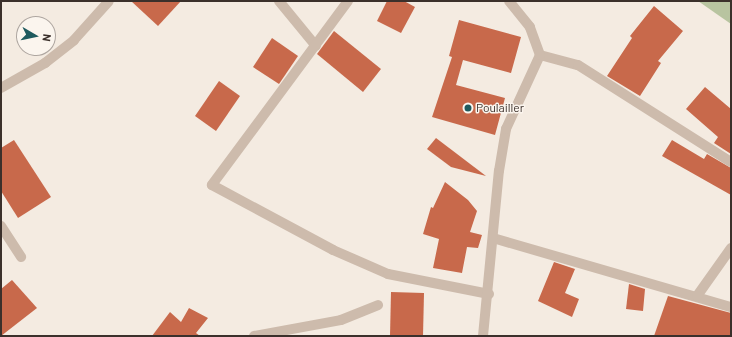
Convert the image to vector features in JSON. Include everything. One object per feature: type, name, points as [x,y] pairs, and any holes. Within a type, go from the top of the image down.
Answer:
[{"type":"street","points":[[1,88],[45,63],[74,40],[109,1]]},
{"type":"street","points":[[279,1],[316,46]]},
{"type":"street","points":[[348,1],[212,185],[333,250],[388,274],[489,294]]},
{"type":"street","points":[[483,336],[489,294],[493,238],[506,129],[540,55],[530,27],[509,1]]},
{"type":"street","points":[[540,55],[578,65],[731,162]]},
{"type":"street","points":[[1,226],[21,257]]},
{"type":"street","points":[[493,238],[731,307]]},
{"type":"street","points":[[697,296],[731,248]]},
{"type":"street","points":[[254,336],[341,320],[378,305]]},
{"type":"green space","points":[[698,1],[731,1],[731,24]]},
{"type":"building","points":[[131,1],[181,1],[158,26]]},
{"type":"building","points":[[387,1],[404,1],[415,7],[401,33],[377,21]]},
{"type":"building","points":[[654,6],[683,31],[658,61],[661,63],[640,96],[607,76],[632,38],[630,36]]},
{"type":"building","points":[[459,20],[521,37],[511,73],[463,60],[456,85],[505,98],[495,135],[432,117],[452,57],[449,56]]},
{"type":"building","points":[[334,31],[381,69],[363,92],[317,54]]},
{"type":"building","points":[[272,38],[298,56],[279,84],[253,67]]},
{"type":"building","points":[[219,81],[240,96],[216,131],[195,116]]},
{"type":"building","points":[[705,87],[731,109],[731,154],[714,143],[718,137],[686,109]]},
{"type":"building","points":[[436,138],[486,176],[451,167],[427,149]]},
{"type":"building","points":[[14,140],[51,197],[18,218],[1,191],[1,148]]},
{"type":"building","points":[[672,140],[704,159],[707,154],[731,168],[731,195],[662,156]]},
{"type":"building","points":[[445,182],[468,200],[477,211],[470,232],[482,235],[478,248],[467,247],[462,273],[433,268],[439,239],[423,234],[431,207],[433,208]]},
{"type":"building","points":[[554,262],[575,269],[565,293],[579,299],[572,317],[538,301]]},
{"type":"building","points":[[12,280],[37,308],[1,336],[1,289]]},
{"type":"building","points":[[629,284],[645,289],[643,311],[626,309]]},
{"type":"building","points":[[391,292],[424,293],[423,336],[390,336]]},
{"type":"building","points":[[668,296],[731,313],[731,336],[654,336]]},
{"type":"building","points":[[189,308],[208,318],[196,333],[200,336],[152,336],[170,312],[181,322]]},
{"type":"place","name":"Poulailler","points":[[468,108]]}]
